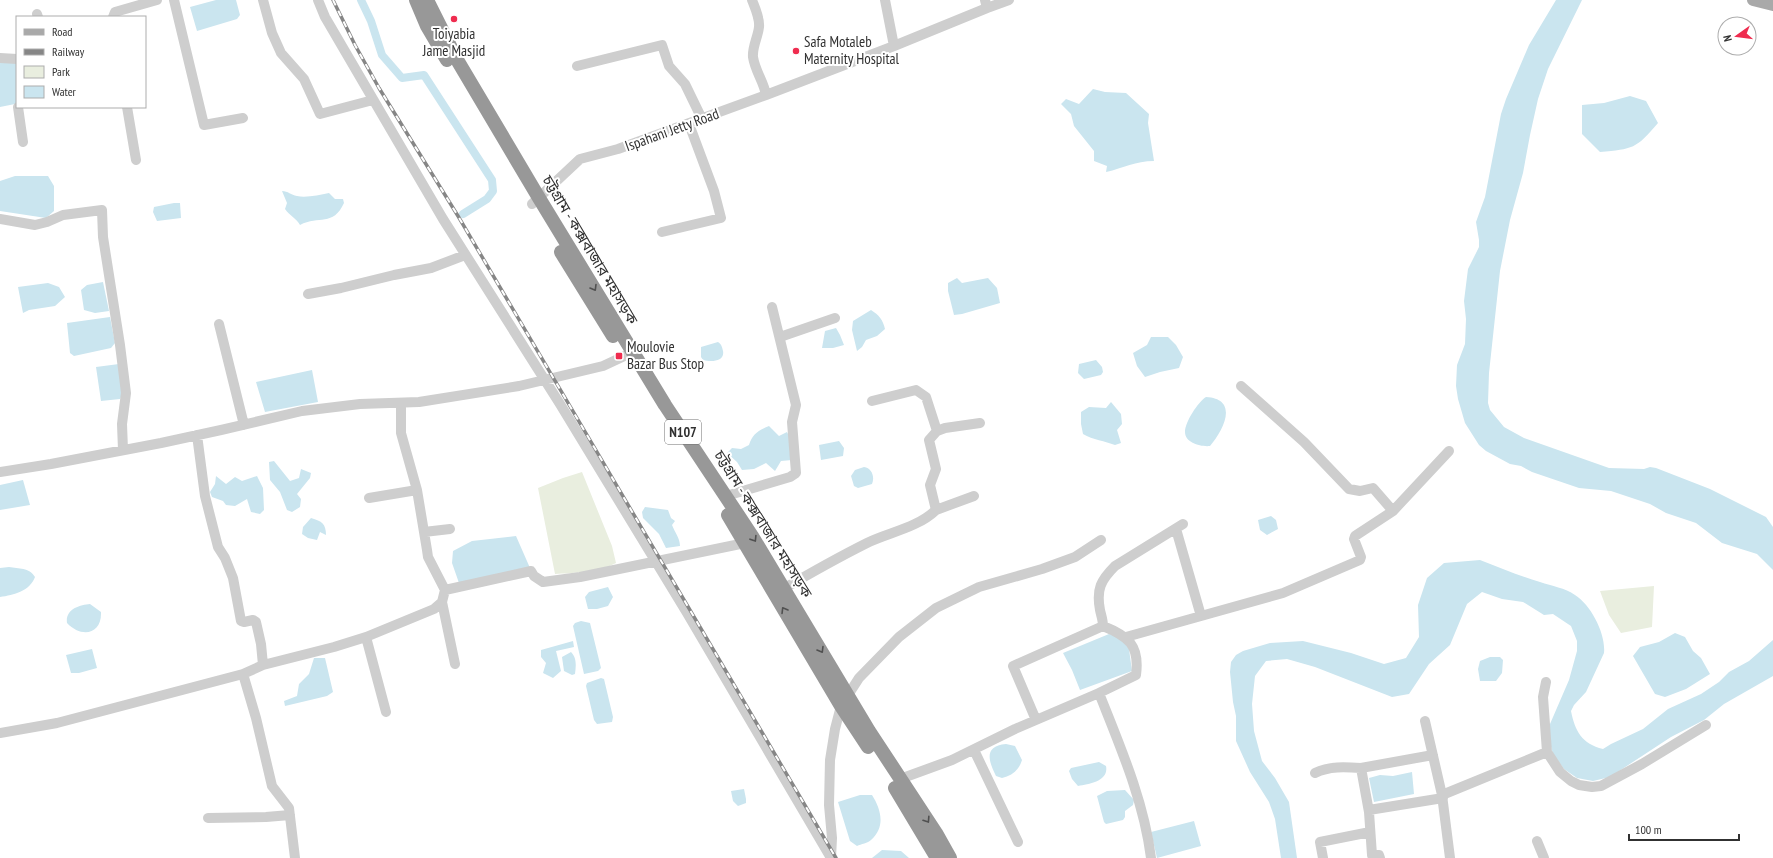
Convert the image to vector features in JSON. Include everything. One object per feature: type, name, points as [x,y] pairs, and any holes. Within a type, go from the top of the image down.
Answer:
[{"type":"highway","name":"চট্টগ্রাম - কক্সবাজার মহাসড়ক","points":[[416,0],[435,40],[745,543],[780,591]]},
{"type":"highway","name":"চট্টগ্রাম - কক্সবাজার মহাসড়ক","points":[[426,0],[456,58],[535,201]]},
{"type":"highway","name":"চট্টগ্রাম - কক্সবাজার মহাসড়ক","points":[[629,354],[726,496],[937,858]]},
{"type":"highway","name":"চট্টগ্রাম - কক্সবাজার মহাসড়ক","points":[[845,700],[936,833],[950,858]]},
{"type":"main road","points":[[1753,0],[1773,5]]},
{"type":"street","points":[[113,16],[115,12],[157,0]]},
{"type":"street","points":[[174,0],[204,125],[243,118]]},
{"type":"street","points":[[264,0],[272,33],[281,53],[304,79],[320,114],[372,100]]},
{"type":"street","points":[[318,0],[325,16],[372,100],[465,255],[656,561],[831,858]]},
{"type":"street","points":[[752,0],[758,16],[759,26],[753,57],[766,95]]},
{"type":"street","points":[[884,0],[894,46]]},
{"type":"street","name":"Ispahani Jetty Road","points":[[535,201],[561,175],[580,159],[618,149],[689,124],[894,46],[986,4],[1009,0]]},
{"type":"street","points":[[577,66],[662,45],[669,66],[685,84],[702,119]]},
{"type":"street","points":[[0,58],[16,59]]},
{"type":"street","points":[[18,108],[23,142]]},
{"type":"street","points":[[127,108],[136,160]]},
{"type":"street","points":[[662,232],[721,218],[714,190],[689,124]]},
{"type":"street","points":[[0,219],[35,225],[47,222],[63,215],[102,210],[103,237],[126,393],[122,424],[123,450]]},
{"type":"street","points":[[308,294],[431,268],[465,255]]},
{"type":"street","points":[[726,496],[790,477],[796,472],[792,422],[796,405],[772,307]]},
{"type":"street","points":[[780,337],[835,318]]},
{"type":"street","points":[[219,324],[244,425]]},
{"type":"street","points":[[0,472],[123,450],[244,425],[302,411],[360,404],[419,402],[545,381],[603,366],[629,354]]},
{"type":"street","points":[[1241,386],[1304,442],[1348,489],[1360,491],[1373,488],[1393,511]]},
{"type":"street","points":[[872,401],[916,390],[926,397],[937,431]]},
{"type":"street","points":[[401,403],[401,433],[417,490],[428,557],[445,590],[442,602],[455,664]]},
{"type":"street","points":[[936,510],[930,485],[936,469],[929,440],[937,431],[962,425],[980,423]]},
{"type":"street","points":[[197,435],[205,496],[216,540],[231,573],[241,620],[244,622],[253,620],[256,622],[261,644],[262,665]]},
{"type":"street","points":[[1126,637],[1283,593],[1360,560],[1361,557],[1354,536],[1393,511],[1449,452]]},
{"type":"street","points":[[369,498],[417,490]]},
{"type":"street","points":[[780,591],[869,542],[915,524],[930,516],[936,510],[974,496]]},
{"type":"street","points":[[1103,626],[1100,610],[1099,588],[1107,575],[1115,566],[1180,527],[1201,616]]},
{"type":"street","points":[[424,532],[450,528]]},
{"type":"street","points":[[831,858],[832,838],[828,805],[830,760],[845,700],[859,678],[899,637],[936,608],[979,587],[1042,569],[1075,556],[1101,540]]},
{"type":"street","points":[[445,590],[531,571],[534,576],[543,582],[580,577],[745,543]]},
{"type":"street","points":[[0,733],[56,723],[243,674],[262,665],[334,647],[366,637],[434,609],[442,602]]},
{"type":"street","points":[[900,779],[974,750],[1136,674],[1138,660],[1126,637],[1103,626],[1013,666],[1036,720]]},
{"type":"street","points":[[366,637],[386,712]]},
{"type":"street","points":[[243,674],[256,718],[272,786],[286,803],[290,814],[295,858]]},
{"type":"street","points":[[1546,682],[1543,697],[1547,752],[1560,772],[1571,781],[1586,786],[1601,786],[1642,764],[1706,725]]},
{"type":"street","points":[[1099,692],[1133,785],[1149,839],[1151,858]]},
{"type":"street","points":[[1424,721],[1443,797],[1450,858]]},
{"type":"street","points":[[974,750],[1018,842]]},
{"type":"street","points":[[1369,810],[1443,797],[1547,752]]},
{"type":"street","points":[[1315,773],[1323,769],[1339,767],[1361,768],[1433,755]]},
{"type":"street","points":[[1361,768],[1369,810],[1372,855],[1379,855],[1380,858]]},
{"type":"street","points":[[208,818],[266,817],[290,814]]},
{"type":"street","points":[[1324,858],[1320,842],[1370,832]]},
{"type":"street","points":[[1537,840],[1544,858]]},
{"type":"green space","points":[[582,472],[612,546],[616,563],[594,570],[555,574],[538,488]]},
{"type":"green space","points":[[1654,586],[1652,627],[1621,633],[1609,615],[1600,591]]},
{"type":"water","points":[[216,0],[236,0],[240,15],[237,19],[197,31],[190,7]]},
{"type":"water","points":[[1556,0],[1582,0],[1548,69],[1538,99],[1523,173],[1510,220],[1500,271],[1489,373],[1488,403],[1490,410],[1504,427],[1524,438],[1609,468],[1656,468],[1710,489],[1766,517],[1773,527],[1773,570],[1757,554],[1722,543],[1696,523],[1666,513],[1650,504],[1611,491],[1579,488],[1532,472],[1521,466],[1510,464],[1486,451],[1479,445],[1465,423],[1456,386],[1457,365],[1465,344],[1466,319],[1464,301],[1468,269],[1479,247],[1476,222],[1485,197],[1501,114],[1506,99],[1529,45]]},
{"type":"water","points":[[0,62],[12,62],[16,64],[16,103],[0,107]]},
{"type":"water","points":[[1093,89],[1105,92],[1126,93],[1149,114],[1148,123],[1154,161],[1135,163],[1106,172],[1107,166],[1094,161],[1094,151],[1074,126],[1071,114],[1061,104],[1066,99],[1079,104]]},
{"type":"water","points":[[1630,96],[1646,101],[1658,123],[1639,143],[1633,146],[1620,150],[1600,152],[1582,134],[1582,105],[1604,103]]},
{"type":"water","points":[[15,176],[48,176],[54,186],[54,211],[46,218],[0,211],[0,181]]},
{"type":"water","points":[[282,191],[301,197],[329,193],[335,199],[343,199],[344,203],[340,210],[330,218],[307,222],[300,225],[285,209],[287,203]]},
{"type":"water","points":[[180,203],[181,218],[157,221],[153,212],[154,207]]},
{"type":"water","points":[[957,278],[962,283],[988,278],[997,288],[1000,303],[954,315],[948,291],[948,283]]},
{"type":"water","points":[[103,282],[109,311],[95,313],[84,310],[81,290],[87,285]]},
{"type":"water","points":[[48,283],[59,287],[65,297],[55,306],[29,310],[23,313],[18,287]]},
{"type":"water","points":[[871,310],[880,318],[885,329],[877,336],[866,340],[862,347],[857,351],[852,330],[853,321]]},
{"type":"water","points":[[110,317],[115,343],[111,348],[74,356],[70,353],[67,323]]},
{"type":"water","points":[[836,328],[844,345],[833,348],[822,348],[825,331]]},
{"type":"water","points":[[1151,337],[1168,337],[1176,345],[1183,357],[1179,368],[1145,377],[1137,366],[1133,353],[1147,345]]},
{"type":"water","points":[[718,342],[723,351],[722,357],[713,361],[703,360],[701,357],[701,347]]},
{"type":"water","points":[[1096,360],[1102,367],[1103,372],[1101,375],[1084,379],[1078,373],[1079,364]]},
{"type":"water","points":[[119,364],[123,393],[120,399],[101,401],[96,367]]},
{"type":"water","points":[[312,370],[318,402],[265,412],[256,382]]},
{"type":"water","points":[[1206,397],[1216,399],[1223,403],[1226,409],[1226,417],[1215,440],[1210,446],[1202,446],[1191,442],[1186,436],[1185,432],[1187,423],[1192,413],[1199,403]]},
{"type":"water","points":[[1111,402],[1121,414],[1122,424],[1117,430],[1121,443],[1115,445],[1083,434],[1081,424],[1081,412],[1089,407],[1106,408]]},
{"type":"water","points":[[769,426],[779,436],[787,432],[791,440],[792,460],[781,461],[775,471],[766,463],[754,469],[742,470],[737,462],[727,453],[732,448],[741,449],[749,445],[756,433]]},
{"type":"water","points":[[839,441],[844,448],[843,456],[821,460],[819,445]]},
{"type":"water","points":[[274,461],[290,481],[299,478],[301,469],[311,473],[310,478],[297,494],[301,499],[300,507],[292,512],[287,510],[280,492],[270,480],[269,462]]},
{"type":"water","points":[[864,467],[871,471],[873,481],[872,484],[858,488],[854,486],[851,476],[855,470]]},
{"type":"water","points":[[216,476],[226,484],[235,477],[242,481],[257,476],[263,488],[264,510],[260,514],[251,512],[247,499],[235,506],[226,505],[223,501],[212,497],[210,492],[215,484]]},
{"type":"water","points":[[23,480],[30,505],[0,510],[0,485]]},
{"type":"water","points":[[645,507],[668,510],[671,518],[675,521],[672,525],[680,546],[666,548],[659,534],[643,518],[642,512]]},
{"type":"water","points":[[1271,516],[1276,520],[1278,529],[1267,535],[1260,530],[1258,520]]},
{"type":"water","points":[[311,518],[321,522],[325,528],[326,535],[320,532],[317,540],[308,538],[302,534],[303,527]]},
{"type":"water","points":[[516,536],[530,568],[459,583],[452,563],[453,551],[472,541]]},
{"type":"water","points":[[1480,560],[1567,591],[1581,600],[1592,613],[1603,637],[1604,653],[1586,692],[1574,705],[1571,711],[1577,730],[1581,736],[1596,747],[1603,749],[1643,729],[1668,709],[1701,694],[1719,682],[1729,672],[1749,661],[1773,640],[1773,676],[1724,704],[1704,720],[1671,737],[1610,777],[1593,781],[1577,778],[1564,769],[1553,754],[1549,739],[1550,724],[1569,680],[1577,651],[1577,641],[1571,626],[1553,614],[1544,615],[1523,602],[1502,599],[1482,592],[1467,604],[1450,645],[1429,664],[1409,694],[1392,697],[1315,667],[1287,659],[1266,661],[1255,676],[1252,704],[1254,731],[1262,761],[1275,778],[1289,802],[1297,858],[1281,858],[1275,819],[1269,802],[1250,772],[1236,741],[1236,716],[1230,672],[1231,662],[1236,655],[1243,651],[1270,643],[1303,641],[1351,653],[1384,664],[1406,658],[1419,637],[1418,605],[1427,578],[1444,563]]},
{"type":"water","points":[[9,567],[27,570],[35,577],[33,582],[21,592],[0,597],[0,568]]},
{"type":"water","points":[[608,587],[613,597],[608,606],[597,609],[588,609],[585,597],[589,592]]},
{"type":"water","points":[[90,604],[101,612],[98,626],[94,630],[90,632],[78,631],[67,623],[68,614],[71,611],[82,605]]},
{"type":"water","points":[[581,621],[590,623],[601,668],[598,671],[584,674],[573,626],[575,623]]},
{"type":"water","points":[[1675,633],[1685,637],[1693,651],[1701,658],[1710,674],[1686,689],[1665,697],[1655,694],[1633,656],[1640,647],[1659,642]]},
{"type":"water","points":[[1109,634],[1120,636],[1129,649],[1132,671],[1080,690],[1063,653]]},
{"type":"water","points":[[573,641],[574,647],[556,651],[561,671],[553,678],[543,673],[546,663],[541,657],[541,650]]},
{"type":"water","points":[[92,649],[97,668],[79,673],[71,673],[66,655]]},
{"type":"water","points":[[571,652],[575,659],[576,665],[575,674],[572,675],[564,671],[562,657]]},
{"type":"water","points":[[1490,657],[1500,657],[1503,660],[1502,673],[1496,681],[1480,681],[1478,669],[1480,661]]},
{"type":"water","points":[[314,658],[325,658],[333,692],[327,696],[285,706],[284,701],[297,696],[299,684],[309,674]]},
{"type":"water","points":[[601,678],[604,679],[613,717],[612,722],[597,724],[594,720],[586,686],[587,683]]},
{"type":"water","points":[[1006,744],[1015,746],[1022,760],[1015,772],[1002,778],[996,776],[991,765],[990,755],[994,748],[999,745]]},
{"type":"water","points":[[1099,762],[1106,766],[1106,771],[1105,775],[1098,781],[1078,786],[1072,779],[1069,771],[1071,768]]},
{"type":"water","points":[[1412,772],[1414,794],[1374,802],[1369,778],[1380,775],[1393,776]]},
{"type":"water","points":[[744,789],[746,803],[738,806],[733,801],[731,791]]},
{"type":"water","points":[[1125,790],[1134,800],[1133,805],[1125,811],[1125,817],[1123,820],[1106,824],[1104,822],[1097,796],[1107,791]]},
{"type":"water","points":[[860,795],[872,795],[880,812],[880,824],[876,835],[871,840],[857,846],[850,841],[838,802]]},
{"type":"water","points":[[1194,821],[1201,846],[1157,858],[1151,832]]},
{"type":"water","points":[[882,850],[901,851],[909,858],[872,858]]},
{"type":"waterway","points":[[361,0],[371,21],[382,55],[402,78],[424,75],[492,180],[493,191],[487,199],[463,214]]},
{"type":"railway","points":[[333,0],[355,45],[379,88],[458,216],[836,858]]},
{"type":"place","name":"Toiyabia Jame Masjid","points":[[454,19]]},
{"type":"place","name":"Safa Motaleb Maternity Hospital","points":[[796,51]]},
{"type":"place","name":"Moulovie Bazar Bus Stop","points":[[619,356]]}]
